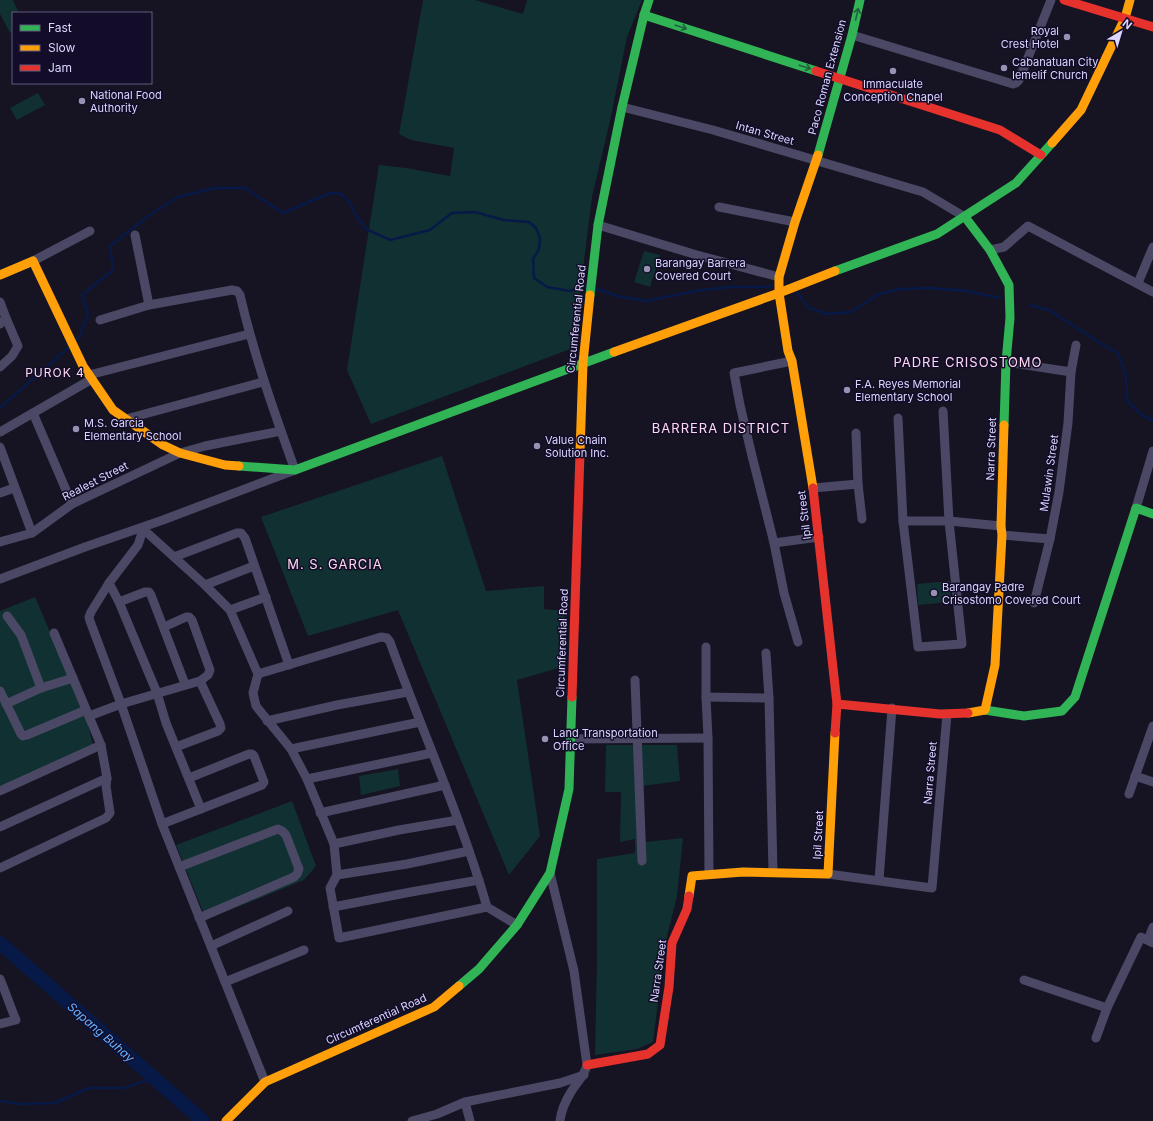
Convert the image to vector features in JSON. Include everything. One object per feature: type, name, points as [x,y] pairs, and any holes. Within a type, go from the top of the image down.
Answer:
[{"type":"street","name":"Circumferential Road","points":[[228,1119],[265,1082],[434,1007],[479,968],[517,925],[550,873],[569,789],[583,363],[598,225],[622,107],[649,0]]},
{"type":"street","name":"Paco Roman Extension","points":[[817,160],[852,35],[860,0]]},
{"type":"street","points":[[852,35],[1013,84],[1019,80],[1051,0]]},
{"type":"street","points":[[1064,0],[1153,27]]},
{"type":"street","points":[[0,579],[85,547],[143,528],[583,363],[779,293],[937,234],[1016,183],[1081,110],[1125,18],[1130,0]]},
{"type":"street","points":[[644,15],[1000,130],[1041,155]]},
{"type":"street","name":"Intan Street","points":[[622,107],[713,130],[924,192],[965,217]]},
{"type":"street","name":"Ipil Street","points":[[817,160],[795,222],[779,277],[779,293],[813,488],[837,704],[828,874]]},
{"type":"street","points":[[719,207],[795,222]]},
{"type":"street","name":"Narra Street","points":[[965,217],[990,250],[1009,285],[1010,318],[1006,362],[995,665],[985,710]]},
{"type":"street","points":[[598,225],[697,255],[779,277]]},
{"type":"street","points":[[990,250],[1004,247],[1028,226],[1153,292]]},
{"type":"street","points":[[0,276],[90,232]]},
{"type":"street","points":[[135,235],[149,305]]},
{"type":"street","points":[[1138,283],[1152,252]]},
{"type":"street","points":[[33,261],[83,366],[113,410],[163,445],[180,453],[225,465],[295,470]]},
{"type":"street","points":[[100,320],[149,305],[232,290],[237,291],[240,295],[249,334],[263,382],[295,470]]},
{"type":"street","points":[[0,302],[3,321],[18,346],[12,356],[0,367]]},
{"type":"street","points":[[0,432],[90,377],[249,334]]},
{"type":"street","name":"Mulawin Street","points":[[1034,602],[1050,539],[1059,492],[1068,423],[1071,372],[1076,344]]},
{"type":"street","points":[[792,361],[734,373],[740,405],[774,543],[784,593],[798,642]]},
{"type":"street","points":[[1006,362],[1071,372]]},
{"type":"street","points":[[126,419],[263,382]]},
{"type":"street","points":[[898,418],[903,521],[918,647],[962,644],[949,522],[943,411]]},
{"type":"street","points":[[33,413],[72,504]]},
{"type":"street","name":"Realest Street","points":[[0,542],[32,533],[72,504],[180,453],[205,446],[281,431]]},
{"type":"street","points":[[856,433],[858,484],[862,519]]},
{"type":"street","points":[[0,447],[32,533]]},
{"type":"street","points":[[837,704],[947,714],[971,714],[985,710],[1024,716],[1062,711],[1075,696],[1153,451]]},
{"type":"street","points":[[813,488],[858,484]]},
{"type":"street","points":[[0,493],[14,488]]},
{"type":"street","points":[[1136,508],[1153,514]]},
{"type":"street","points":[[903,521],[949,522],[1050,539]]},
{"type":"street","points":[[143,528],[230,610],[258,674],[253,692],[256,706],[291,749],[307,778],[320,813],[334,844],[338,876],[330,888],[339,938],[487,907]]},
{"type":"street","points":[[143,528],[138,545],[109,583],[89,617],[162,824],[265,1082]]},
{"type":"street","points":[[174,557],[237,533],[241,533],[266,597],[289,665]]},
{"type":"street","points":[[774,543],[819,537]]},
{"type":"street","points":[[205,585],[254,566]]},
{"type":"street","points":[[109,583],[119,602],[157,693],[166,723],[201,809]]},
{"type":"street","points":[[119,602],[145,592],[149,592],[152,595],[185,684]]},
{"type":"street","points":[[230,610],[266,597]]},
{"type":"street","points":[[7,616],[21,635],[41,688]]},
{"type":"street","points":[[0,691],[23,736],[88,713],[185,684],[200,681],[208,675],[210,670],[192,620],[189,617],[186,617],[164,627]]},
{"type":"street","points":[[0,868],[106,818],[110,813],[106,786],[107,778],[101,745],[54,632]]},
{"type":"street","points":[[258,674],[381,637],[387,638],[390,642],[445,785],[479,880],[487,907],[517,925]]},
{"type":"street","points":[[706,647],[709,874]]},
{"type":"street","points":[[766,653],[769,698],[773,872]]},
{"type":"street","points":[[6,704],[41,688],[73,678]]},
{"type":"street","points":[[635,680],[642,861]]},
{"type":"street","points":[[176,747],[218,731],[221,728],[200,681]]},
{"type":"street","points":[[267,721],[337,705],[408,692]]},
{"type":"street","points":[[706,697],[769,698]]},
{"type":"street","points":[[879,880],[892,708]]},
{"type":"street","name":"Narra Street","points":[[587,1065],[648,1054],[660,1045],[669,987],[672,943],[687,910],[692,876],[773,872],[828,874],[932,888],[947,714]]},
{"type":"street","points":[[291,749],[420,722]]},
{"type":"street","points":[[1129,794],[1153,726]]},
{"type":"street","points":[[571,739],[708,738]]},
{"type":"street","points":[[1,787],[101,745]]},
{"type":"street","points":[[307,778],[432,753]]},
{"type":"street","points":[[162,824],[262,785],[264,782],[252,754],[248,754],[189,778]]},
{"type":"street","points":[[1135,776],[1153,782]]},
{"type":"street","points":[[0,827],[107,778]]},
{"type":"street","points":[[320,813],[445,785]]},
{"type":"street","points":[[334,844],[399,830],[458,820]]},
{"type":"street","points":[[179,866],[278,829],[286,835],[299,869],[294,877],[199,918]]},
{"type":"street","points":[[338,876],[407,864],[468,851]]},
{"type":"street","points":[[550,873],[574,972],[587,1065],[584,1075],[571,1092],[560,1115],[560,1121]]},
{"type":"street","points":[[333,907],[479,880]]},
{"type":"street","points":[[211,946],[288,911]]},
{"type":"street","points":[[1096,1038],[1107,1008],[1141,937],[1150,941],[1153,927]]},
{"type":"street","points":[[225,982],[304,950]]},
{"type":"street","points":[[0,979],[8,996],[16,1020],[0,1024]]},
{"type":"street","points":[[1024,980],[1107,1008]]},
{"type":"street","points":[[412,1121],[438,1118],[465,1102],[560,1083],[584,1075]]},
{"type":"street","points":[[465,1102],[470,1121]]},
{"type":"green space","points":[[0,0],[13,0],[19,12],[12,12],[12,32],[10,33],[0,14]]},
{"type":"green space","points":[[423,0],[475,0],[523,14],[527,0],[642,0],[627,37],[610,121],[592,197],[573,348],[371,424],[347,370],[379,165],[450,176],[454,148],[411,140],[399,134]]},
{"type":"green space","points":[[38,93],[45,105],[17,120],[10,108]]},
{"type":"green space","name":"Barangay Barrera Covered Court","points":[[644,251],[660,255],[650,287],[634,282]]},
{"type":"green space","points":[[442,456],[486,591],[544,586],[544,609],[565,611],[562,667],[517,680],[540,836],[509,875],[398,610],[308,636],[261,517]]},
{"type":"green space","name":"Barangay Padre Crisostomo Covered Court","points":[[950,581],[951,602],[918,605],[917,584]]},
{"type":"green space","points":[[35,597],[86,716],[93,745],[0,790],[0,611]]},
{"type":"green space","points":[[606,745],[677,745],[680,781],[642,786],[645,842],[683,838],[677,896],[666,940],[653,1042],[637,1049],[595,1055],[597,859],[635,853],[635,839],[620,842],[621,792],[605,792]]},
{"type":"green space","points":[[398,769],[400,786],[361,795],[359,776]]},
{"type":"green space","points":[[292,801],[316,866],[304,880],[206,919],[176,845]]},
{"type":"waterway","points":[[76,341],[80,336],[88,313],[82,295],[113,270],[110,246],[151,214],[178,197],[214,188],[245,188],[283,213],[330,193],[341,194],[350,203],[355,214],[366,229],[390,240],[430,230],[452,213],[475,212],[504,220],[529,222],[536,228],[540,238],[539,249],[533,259],[534,278],[547,287],[570,291],[587,285]]},
{"type":"waterway","points":[[595,288],[617,296],[646,301],[701,290],[731,287],[773,286]]},
{"type":"waterway","points":[[795,290],[809,308],[827,314],[851,312],[879,294],[900,289],[930,288],[967,291],[1000,298]]},
{"type":"waterway","points":[[1030,305],[1051,311],[1118,353],[1126,375],[1127,401],[1143,416],[1153,420]]},
{"type":"waterway","points":[[0,408],[69,347]]},
{"type":"waterway","name":"Sapang Buhay","points":[[0,943],[203,1121]]},
{"type":"waterway","points":[[0,1101],[19,1104],[55,1103],[89,1088],[124,1088],[154,1078]]},
{"type":"traffic: fast","points":[[590,295],[598,225],[622,107],[649,0]]},
{"type":"traffic: fast","points":[[818,155],[852,35],[860,0]]},
{"type":"traffic: fast","points":[[644,15],[816,71]]},
{"type":"traffic: fast","points":[[835,271],[937,234],[1016,183],[1052,143]]},
{"type":"traffic: fast","points":[[965,217],[990,250],[1009,285],[1010,318],[1006,362],[1004,425]]},
{"type":"traffic: fast","points":[[239,466],[295,470],[614,352]]},
{"type":"traffic: fast","points":[[985,710],[1024,716],[1062,711],[1075,697],[1136,508],[1153,514]]},
{"type":"traffic: fast","points":[[459,986],[479,969],[517,925],[550,873],[569,789],[572,697]]},
{"type":"traffic: slow","points":[[1052,143],[1081,110],[1125,18],[1130,0]]},
{"type":"traffic: slow","points":[[813,488],[792,361],[788,351],[779,293],[779,277],[795,222],[818,155]]},
{"type":"traffic: slow","points":[[0,275],[33,261],[83,366],[113,410],[163,445],[180,453],[225,465],[239,466]]},
{"type":"traffic: slow","points":[[614,352],[779,293],[835,271]]},
{"type":"traffic: slow","points":[[580,453],[583,363],[590,295]]},
{"type":"traffic: slow","points":[[968,713],[985,710],[995,665],[1002,535],[1004,425]]},
{"type":"traffic: slow","points":[[689,896],[692,876],[743,872],[828,874],[835,733]]},
{"type":"traffic: slow","points":[[226,1121],[265,1082],[434,1007],[459,986]]},
{"type":"traffic: jam","points":[[1064,0],[1153,27]]},
{"type":"traffic: jam","points":[[816,71],[1000,130],[1041,155]]},
{"type":"traffic: jam","points":[[572,697],[580,453]]},
{"type":"traffic: jam","points":[[813,488],[837,704],[835,733]]},
{"type":"traffic: jam","points":[[837,704],[940,714],[968,713]]},
{"type":"traffic: jam","points":[[587,1065],[648,1054],[660,1045],[669,987],[672,943],[687,909],[689,896]]},
{"type":"place","name":"Royal Crest Hotel","points":[[1067,37]]},
{"type":"place","name":"Cabanatuan City Iemelif Church","points":[[1004,68]]},
{"type":"place","name":"Immaculate Conception Chapel","points":[[893,71]]},
{"type":"place","name":"National Food Authority","points":[[82,101]]},
{"type":"place","name":"Barangay Barrera Covered Court","points":[[647,269]]},
{"type":"place","name":"F.A. Reyes Memorial Elementary School","points":[[847,390]]},
{"type":"place","name":"M.S. Garcia Elementary School","points":[[76,429]]},
{"type":"place","name":"Value Chain Solution Inc.","points":[[537,446]]},
{"type":"place","name":"Barangay Padre Crisostomo Covered Court","points":[[934,593]]},
{"type":"place","name":"Land Transportation Office","points":[[545,739]]},
{"type":"district","name":"PADRE CRISOSTOMO","points":[[968,362]]},
{"type":"district","name":"PUROK 4","points":[[55,372]]},
{"type":"district","name":"BARRERA DISTRICT","points":[[721,428]]},
{"type":"district","name":"M. S. GARCIA","points":[[335,564]]}]
